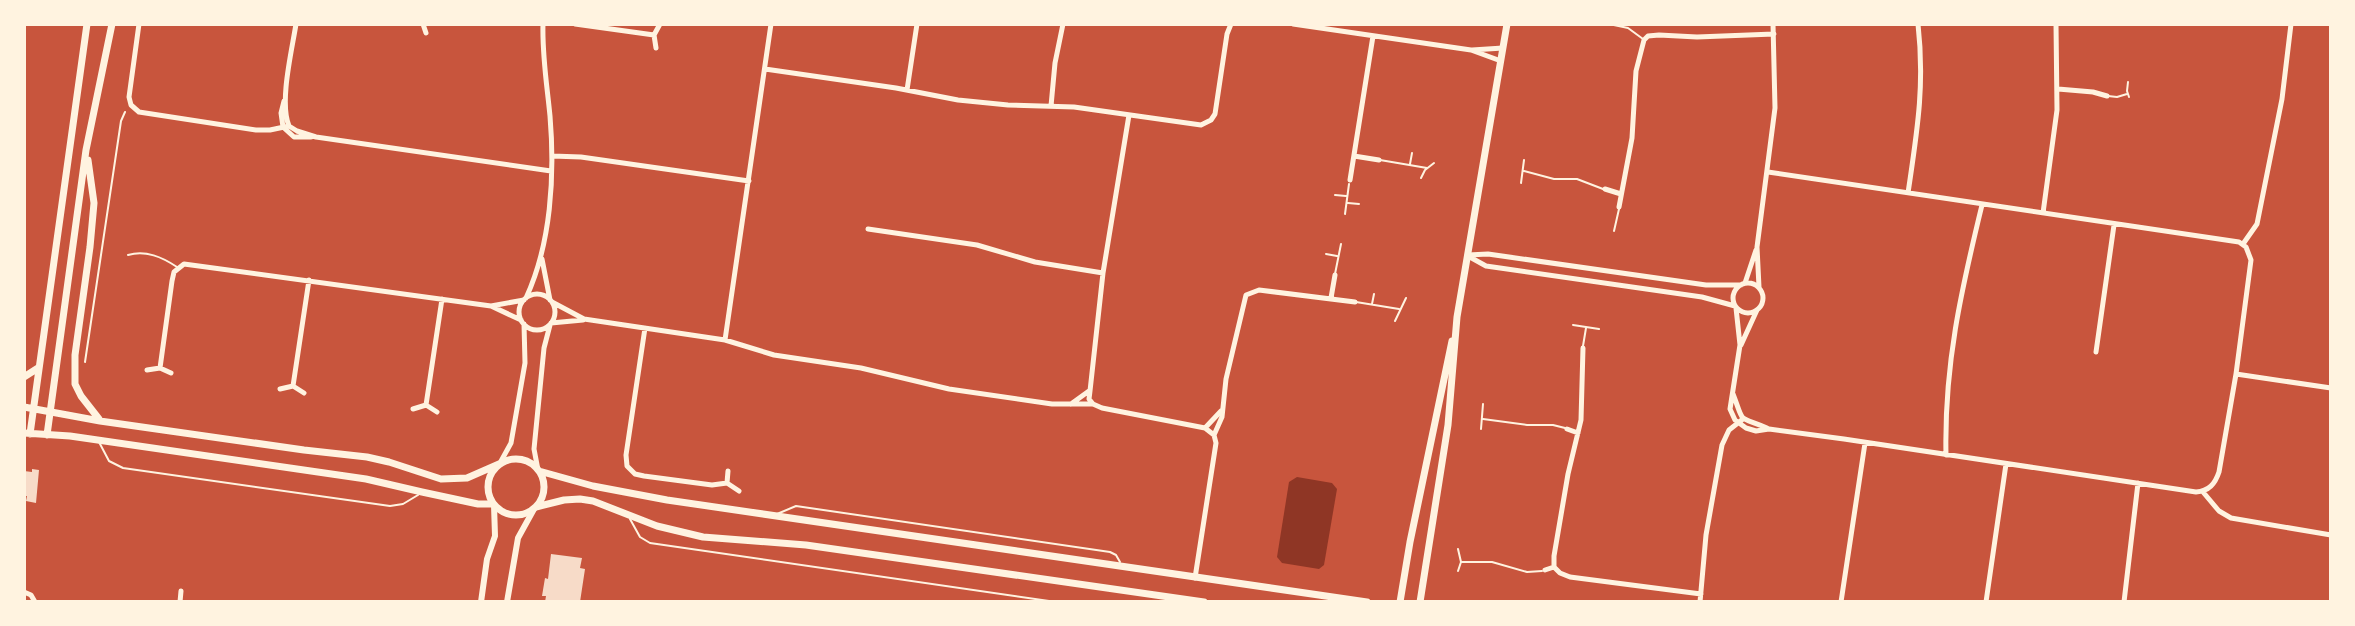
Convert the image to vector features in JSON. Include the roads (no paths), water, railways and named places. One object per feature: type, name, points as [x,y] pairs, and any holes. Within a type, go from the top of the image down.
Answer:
[{"type":"main road","points":[[87,24],[38,368],[28,408],[27,433],[98,440],[366,479],[494,505]]},
{"type":"main road","points":[[47,435],[86,150],[112,24]]},
{"type":"main road","points":[[1400,602],[1457,317],[1507,24]]},
{"type":"main road","points":[[86,150],[94,203],[75,355],[75,384],[100,421]]},
{"type":"main road","points":[[1420,602],[1448,425],[1457,317]]},
{"type":"main road","points":[[24,377],[38,368]]},
{"type":"main road","points":[[28,408],[100,421],[367,457],[441,479],[467,478],[513,459],[521,459],[531,463],[543,478],[544,491],[535,508]]},
{"type":"main road","points":[[500,464],[492,471],[488,483],[489,496],[503,513],[513,515],[523,515],[535,508],[564,500],[580,499],[669,530],[703,537],[806,545],[1204,602]]},
{"type":"main road","points":[[539,470],[593,486],[772,516],[1367,602]]},
{"type":"street","points":[[139,24],[129,92],[131,105],[143,113],[256,130],[286,126],[316,137],[551,171]]},
{"type":"street","points":[[286,126],[281,113],[296,24]]},
{"type":"street","points":[[423,24],[426,33]]},
{"type":"street","points":[[539,470],[534,449],[543,357],[555,310],[544,276],[542,254],[551,171],[543,24]]},
{"type":"street","points":[[575,24],[654,35]]},
{"type":"street","points":[[656,48],[654,35],[660,24]]},
{"type":"street","points":[[725,340],[771,24]]},
{"type":"street","points":[[907,91],[917,24]]},
{"type":"street","points":[[1051,106],[1063,24]]},
{"type":"street","points":[[765,69],[975,103],[1051,106],[1196,125],[1205,124],[1215,114],[1231,24]]},
{"type":"street","points":[[1293,24],[1471,50],[1503,48]]},
{"type":"street","points":[[1467,255],[1486,266],[1702,297],[1749,313],[1757,310],[1764,298],[1759,287],[1757,247],[1776,95],[1773,24]]},
{"type":"street","points":[[1908,193],[1920,119],[1918,24]]},
{"type":"street","points":[[2043,213],[2058,89],[2056,24]]},
{"type":"street","points":[[2243,244],[2255,229],[2259,215],[2282,99],[2291,24]]},
{"type":"street","points":[[1619,207],[1631,147],[1636,71],[1644,40],[1648,36],[1659,35],[1774,34]]},
{"type":"street","points":[[1350,180],[1373,36]]},
{"type":"street","points":[[1471,50],[1501,61]]},
{"type":"street","points":[[2058,89],[2107,96]]},
{"type":"street","points":[[1093,404],[1089,399],[1103,273],[1129,115]]},
{"type":"street","points":[[551,156],[581,157],[749,181]]},
{"type":"street","points":[[1354,156],[1379,160]]},
{"type":"street","points":[[1768,172],[2243,244],[2249,251],[2251,264],[2236,374],[2219,472],[2213,484],[2203,492]]},
{"type":"street","points":[[1605,189],[1621,194]]},
{"type":"street","points":[[1946,455],[1950,351],[1962,285],[1982,205]]},
{"type":"street","points":[[2096,352],[2114,225]]},
{"type":"street","points":[[868,229],[977,245],[1035,262],[1103,273]]},
{"type":"street","points":[[1741,421],[1733,393],[1740,345],[1733,294],[1743,284],[1757,247]]},
{"type":"street","points":[[500,464],[511,443],[525,363],[520,308],[542,254]]},
{"type":"street","points":[[1467,255],[1488,254],[1706,285],[1759,287]]},
{"type":"street","points":[[160,368],[172,281],[178,268],[195,263],[491,306],[530,329],[538,330],[550,324],[584,319],[725,340],[774,355],[861,368],[949,389],[1024,401],[1093,404],[1205,428],[1214,435],[1216,452],[1195,578]]},
{"type":"street","points":[[1331,298],[1335,275]]},
{"type":"street","points":[[293,386],[309,280]]},
{"type":"street","points":[[1214,435],[1219,424],[1246,295],[1259,290],[1355,302]]},
{"type":"street","points":[[491,306],[541,295],[584,319]]},
{"type":"street","points":[[426,405],[442,299]]},
{"type":"street","points":[[1740,345],[1757,310]]},
{"type":"street","points":[[645,328],[626,455],[627,466],[635,474],[712,485],[727,483],[739,491]]},
{"type":"street","points":[[1583,348],[1583,405],[1568,474],[1554,567],[1570,577],[1701,594]]},
{"type":"street","points":[[147,370],[160,368],[171,373]]},
{"type":"street","points":[[2236,374],[2331,388]]},
{"type":"street","points":[[280,389],[293,386],[304,393]]},
{"type":"street","points":[[1071,404],[1090,391]]},
{"type":"street","points":[[413,409],[426,405],[437,412]]},
{"type":"street","points":[[1205,428],[1222,409]]},
{"type":"street","points":[[1741,421],[1769,429],[2203,492],[2219,511],[2231,518],[2331,535]]},
{"type":"street","points":[[1700,602],[1709,513],[1722,445],[1729,430],[1741,421]]},
{"type":"street","points":[[1567,429],[1578,433]]},
{"type":"street","points":[[1841,602],[1865,443]]},
{"type":"street","points":[[1986,602],[2006,464]]},
{"type":"street","points":[[727,483],[728,471]]},
{"type":"street","points":[[2124,602],[2138,483]]},
{"type":"street","points":[[481,602],[486,566],[495,536],[494,505]]},
{"type":"street","points":[[507,602],[518,538],[535,508]]},
{"type":"street","points":[[1545,570],[1554,567]]},
{"type":"street","points":[[180,602],[181,591]]},
{"type":"street","points":[[24,592],[31,595],[35,602]]},
{"type":"lane","points":[[1609,24],[1628,28],[1644,40]]},
{"type":"lane","points":[[2107,96],[2128,96],[2128,82]]},
{"type":"lane","points":[[1410,165],[1412,153]]},
{"type":"lane","points":[[1379,160],[1427,168]]},
{"type":"lane","points":[[1521,183],[1524,160]]},
{"type":"lane","points":[[1421,178],[1434,163]]},
{"type":"lane","points":[[1524,171],[1554,179],[1577,179],[1605,189]]},
{"type":"lane","points":[[1345,214],[1350,180]]},
{"type":"lane","points":[[1335,195],[1348,196]]},
{"type":"lane","points":[[1347,202],[1359,204]]},
{"type":"lane","points":[[1614,231],[1619,207]]},
{"type":"lane","points":[[1335,275],[1341,244]]},
{"type":"lane","points":[[1326,254],[1339,256]]},
{"type":"lane","points":[[128,255],[161,256],[178,268]]},
{"type":"lane","points":[[1372,305],[1374,294]]},
{"type":"lane","points":[[1395,321],[1406,298]]},
{"type":"lane","points":[[1355,302],[1399,309]]},
{"type":"lane","points":[[1573,325],[1599,329]]},
{"type":"lane","points":[[1583,348],[1586,327]]},
{"type":"lane","points":[[1481,429],[1483,404]]},
{"type":"lane","points":[[1483,419],[1567,429]]},
{"type":"lane","points":[[98,440],[109,461],[123,468],[390,506],[403,504],[422,492]]},
{"type":"lane","points":[[772,516],[796,506],[1094,549],[1116,555],[1121,567]]},
{"type":"lane","points":[[629,517],[640,537],[650,543],[1056,602]]},
{"type":"lane","points":[[1458,549],[1461,562],[1458,571]]},
{"type":"lane","points":[[1461,562],[1505,564],[1527,572],[1545,570]]}]
